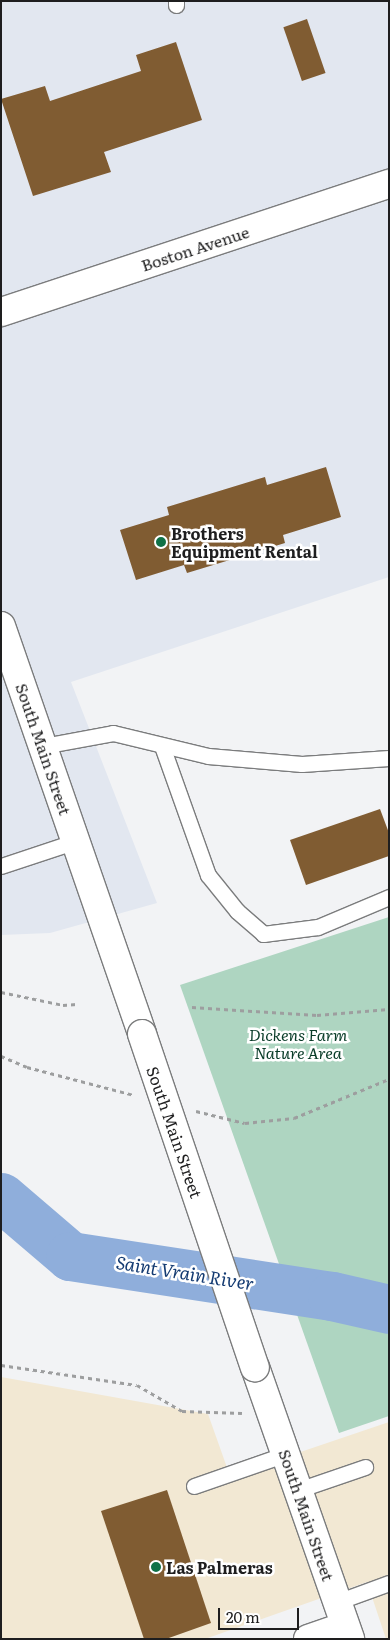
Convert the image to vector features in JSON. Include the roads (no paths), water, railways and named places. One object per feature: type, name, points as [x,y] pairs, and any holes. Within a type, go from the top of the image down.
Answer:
[{"type":"main road","name":"Boston Avenue","points":[[1,312],[389,184]]},
{"type":"main road","name":"South Main Street","points":[[1,626],[344,1622]]},
{"type":"main road","points":[[308,1639],[344,1622]]},
{"type":"lane","points":[[43,746],[113,733],[208,756],[302,764],[389,758]]},
{"type":"lane","points":[[162,746],[208,874],[237,911],[263,934],[318,927],[389,897]]},
{"type":"lane","points":[[1,866],[76,841]]},
{"type":"lane","points":[[194,1486],[286,1454]]},
{"type":"lane","points":[[298,1490],[365,1467]]},
{"type":"lane","points":[[344,1622],[389,1583]]},
{"type":"waterway","name":"Saint Vrain River","points":[[1,1197],[70,1256],[332,1296],[389,1309]]},
{"type":"place","name":"Brothers Equipment Rental","points":[[161,542]]},
{"type":"place","name":"Las Palmeras","points":[[156,1567]]},
{"type":"park label","name":"Dickens Farm Nature Area","points":[[298,1043]]}]
